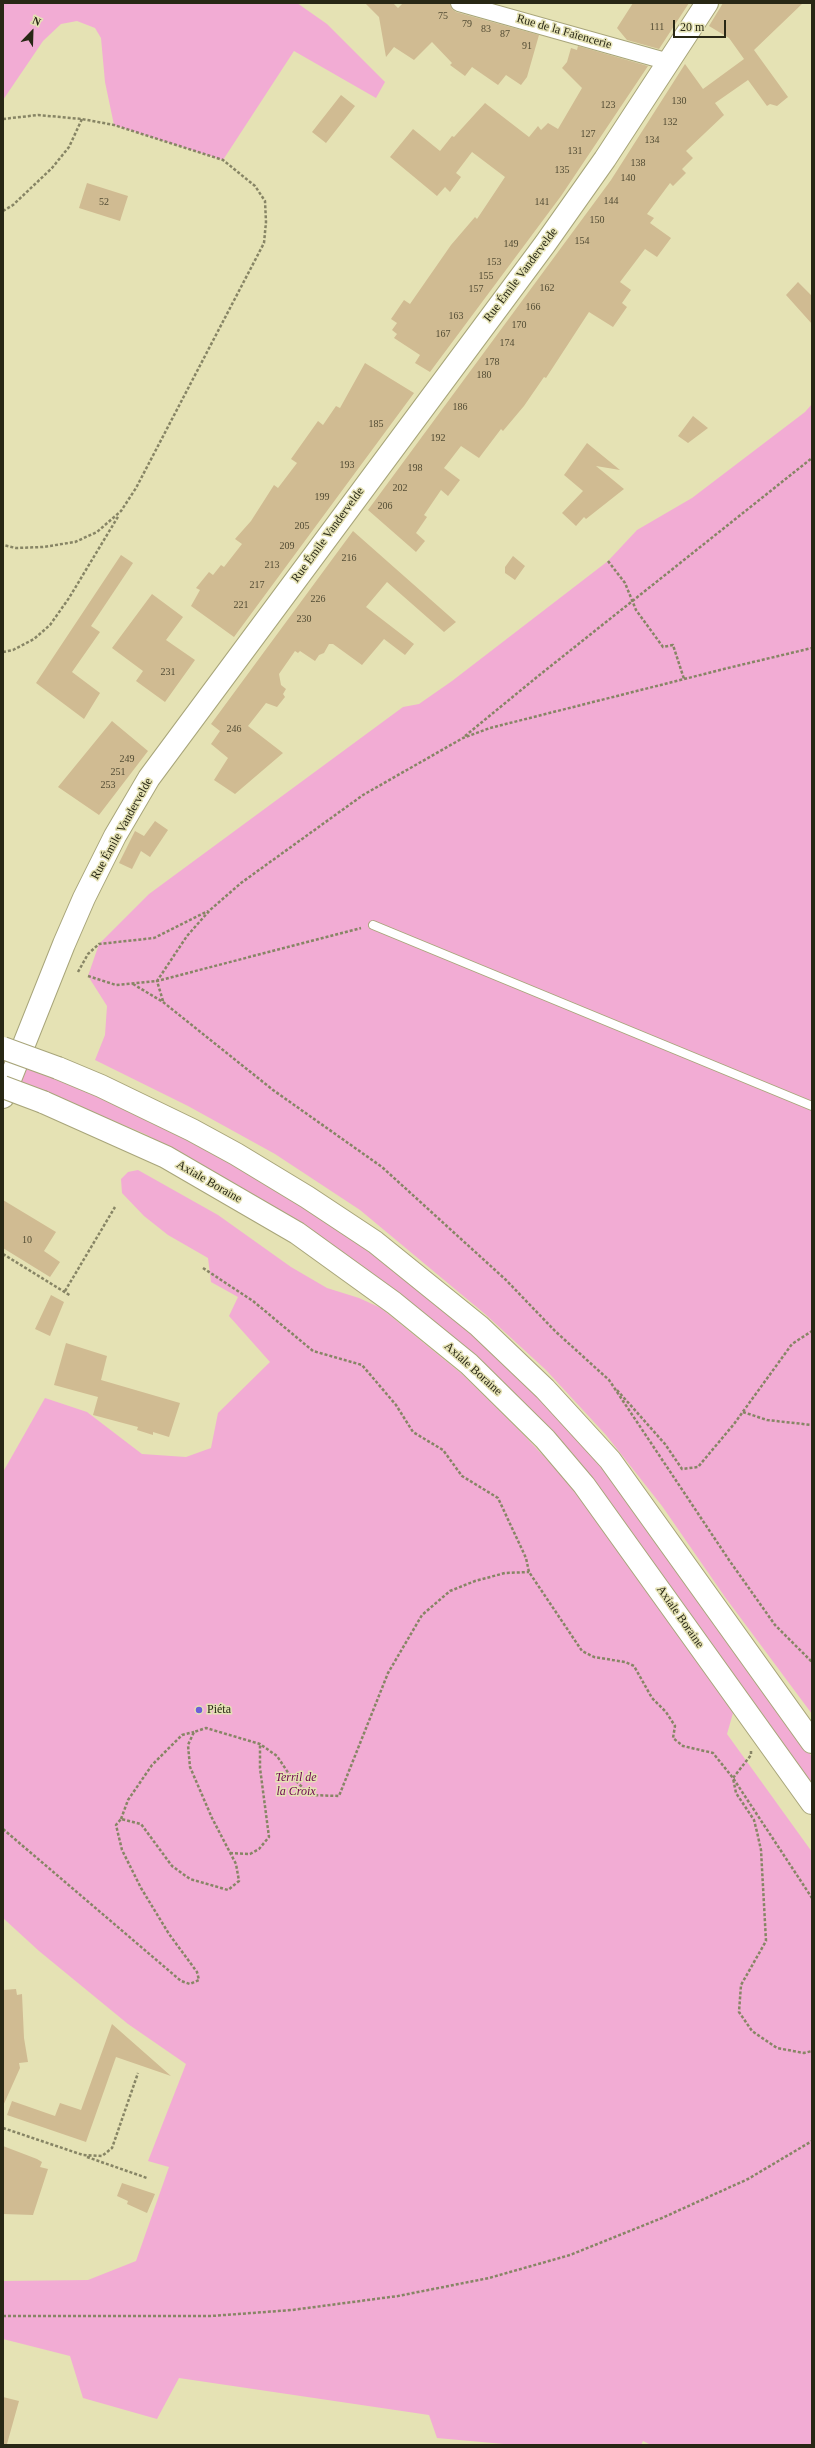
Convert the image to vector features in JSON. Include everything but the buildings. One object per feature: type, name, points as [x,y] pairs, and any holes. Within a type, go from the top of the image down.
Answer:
[{"type":"main road","name":"Rue Émile Vandervelde","points":[[3,1097],[84,898],[115,836],[146,784],[545,244],[669,62],[707,3]]},
{"type":"main road","points":[[3,1048],[58,1068],[101,1086],[192,1130],[236,1154],[307,1197],[375,1242],[480,1326],[545,1389],[610,1460],[812,1742]]},
{"type":"main road","name":"Axiale Boraine","points":[[3,1087],[43,1102],[166,1157],[297,1234],[394,1303],[469,1364],[545,1439],[584,1485],[812,1803]]},
{"type":"street","name":"Rue de la Faïencerie","points":[[459,3],[669,62]]},
{"type":"lane","points":[[373,925],[812,1106]]},
{"type":"path","points":[[3,119],[38,115],[82,119],[114,125],[223,160],[255,186],[265,201],[266,222],[264,243],[136,488],[69,598],[50,625],[34,639],[13,650],[3,652]]},
{"type":"path","points":[[3,211],[13,205],[52,168],[69,146],[82,119]]},
{"type":"path","points":[[163,1002],[158,981],[187,936],[210,910],[279,854],[363,795],[463,738],[812,458]]},
{"type":"path","points":[[3,545],[16,548],[43,547],[75,542],[97,532],[121,511]]},
{"type":"path","points":[[608,561],[625,583],[632,601],[663,647],[673,645],[684,679]]},
{"type":"path","points":[[463,738],[490,728],[812,648]]},
{"type":"path","points":[[78,972],[88,954],[99,944],[154,938],[210,910]]},
{"type":"path","points":[[88,976],[116,985],[158,981],[373,925]]},
{"type":"path","points":[[133,984],[163,1002],[273,1090],[382,1167],[506,1280],[555,1331],[609,1380],[665,1444],[682,1468],[698,1467],[742,1412],[792,1344],[812,1330]]},
{"type":"path","points":[[65,1291],[115,1207]]},
{"type":"path","points":[[3,1254],[71,1296]]},
{"type":"path","points":[[203,1268],[253,1301],[313,1351],[362,1365],[396,1405],[413,1432],[443,1450],[462,1476],[498,1498],[526,1558],[529,1572],[582,1651],[594,1657],[625,1662],[634,1666],[652,1698],[666,1712],[675,1726],[673,1738],[683,1746],[713,1753],[733,1778],[812,1898]]},
{"type":"path","points":[[609,1380],[770,1618],[812,1662]]},
{"type":"path","points":[[742,1412],[767,1420],[812,1425]]},
{"type":"path","points":[[3,1829],[181,1981],[190,1984],[198,1980],[197,1972],[169,1934],[141,1888],[122,1850],[116,1825],[131,1794],[152,1764],[182,1735],[206,1728],[260,1744],[277,1756],[289,1774],[310,1794],[339,1796],[388,1673],[422,1615],[450,1591],[475,1581],[505,1573],[529,1572]]},
{"type":"path","points":[[757,1725],[750,1746],[750,1756],[733,1778],[736,1793],[754,1820],[761,1850],[766,1941],[741,1985],[739,2012],[752,2031],[777,2048],[804,2053],[812,2051]]},
{"type":"path","points":[[120,1819],[141,1824],[172,1866],[190,1879],[212,1887],[228,1890],[238,1881],[236,1864],[212,1818],[190,1767],[188,1744],[194,1732]]},
{"type":"path","points":[[230,1853],[250,1854],[259,1849],[269,1837],[260,1768],[260,1744]]},
{"type":"path","points":[[83,2155],[102,2156],[112,2148],[138,2073]]},
{"type":"path","points":[[3,2128],[147,2178]]},
{"type":"path","points":[[3,2316],[212,2316],[292,2310],[398,2296],[489,2278],[570,2255],[662,2218],[748,2179],[812,2141]]},
{"type":"green space","points":[[3,3],[297,3],[327,24],[385,82],[376,98],[294,51],[223,160],[114,125],[105,82],[101,38],[95,28],[77,21],[61,24],[43,41],[3,100]]},
{"type":"green space","points":[[812,404],[812,1714],[725,1597],[662,1506],[606,1435],[546,1370],[485,1314],[360,1210],[275,1154],[188,1106],[95,1060],[105,1035],[107,1006],[88,976],[99,944],[149,894],[403,707],[419,704],[452,681],[608,561],[637,530],[692,498],[805,412]]},
{"type":"green space","points":[[3,1059],[76,1086],[167,1128],[240,1166],[326,1221],[399,1273],[503,1361],[576,1436],[636,1510],[812,1757],[812,1787],[617,1511],[546,1429],[319,1236],[230,1181],[145,1134],[3,1075]]},
{"type":"green space","name":"Terril de la Croix","points":[[138,1170],[218,1215],[291,1267],[327,1288],[359,1298],[381,1308],[462,1374],[519,1430],[570,1484],[719,1692],[733,1713],[727,1734],[812,1852],[812,2445],[651,2445],[643,2441],[641,2445],[515,2445],[437,2438],[429,2415],[179,2378],[157,2419],[83,2398],[70,2356],[3,2339],[3,2281],[88,2280],[136,2261],[169,2167],[148,2161],[186,2064],[128,2024],[39,1951],[3,1918],[3,1472],[45,1398],[87,1412],[142,1454],[186,1457],[211,1448],[218,1413],[270,1362],[229,1316],[238,1297],[211,1282],[208,1258],[168,1235],[144,1216],[122,1193],[121,1179],[128,1172]]},
{"type":"place","name":"Piéta","points":[[199,1710]]}]
